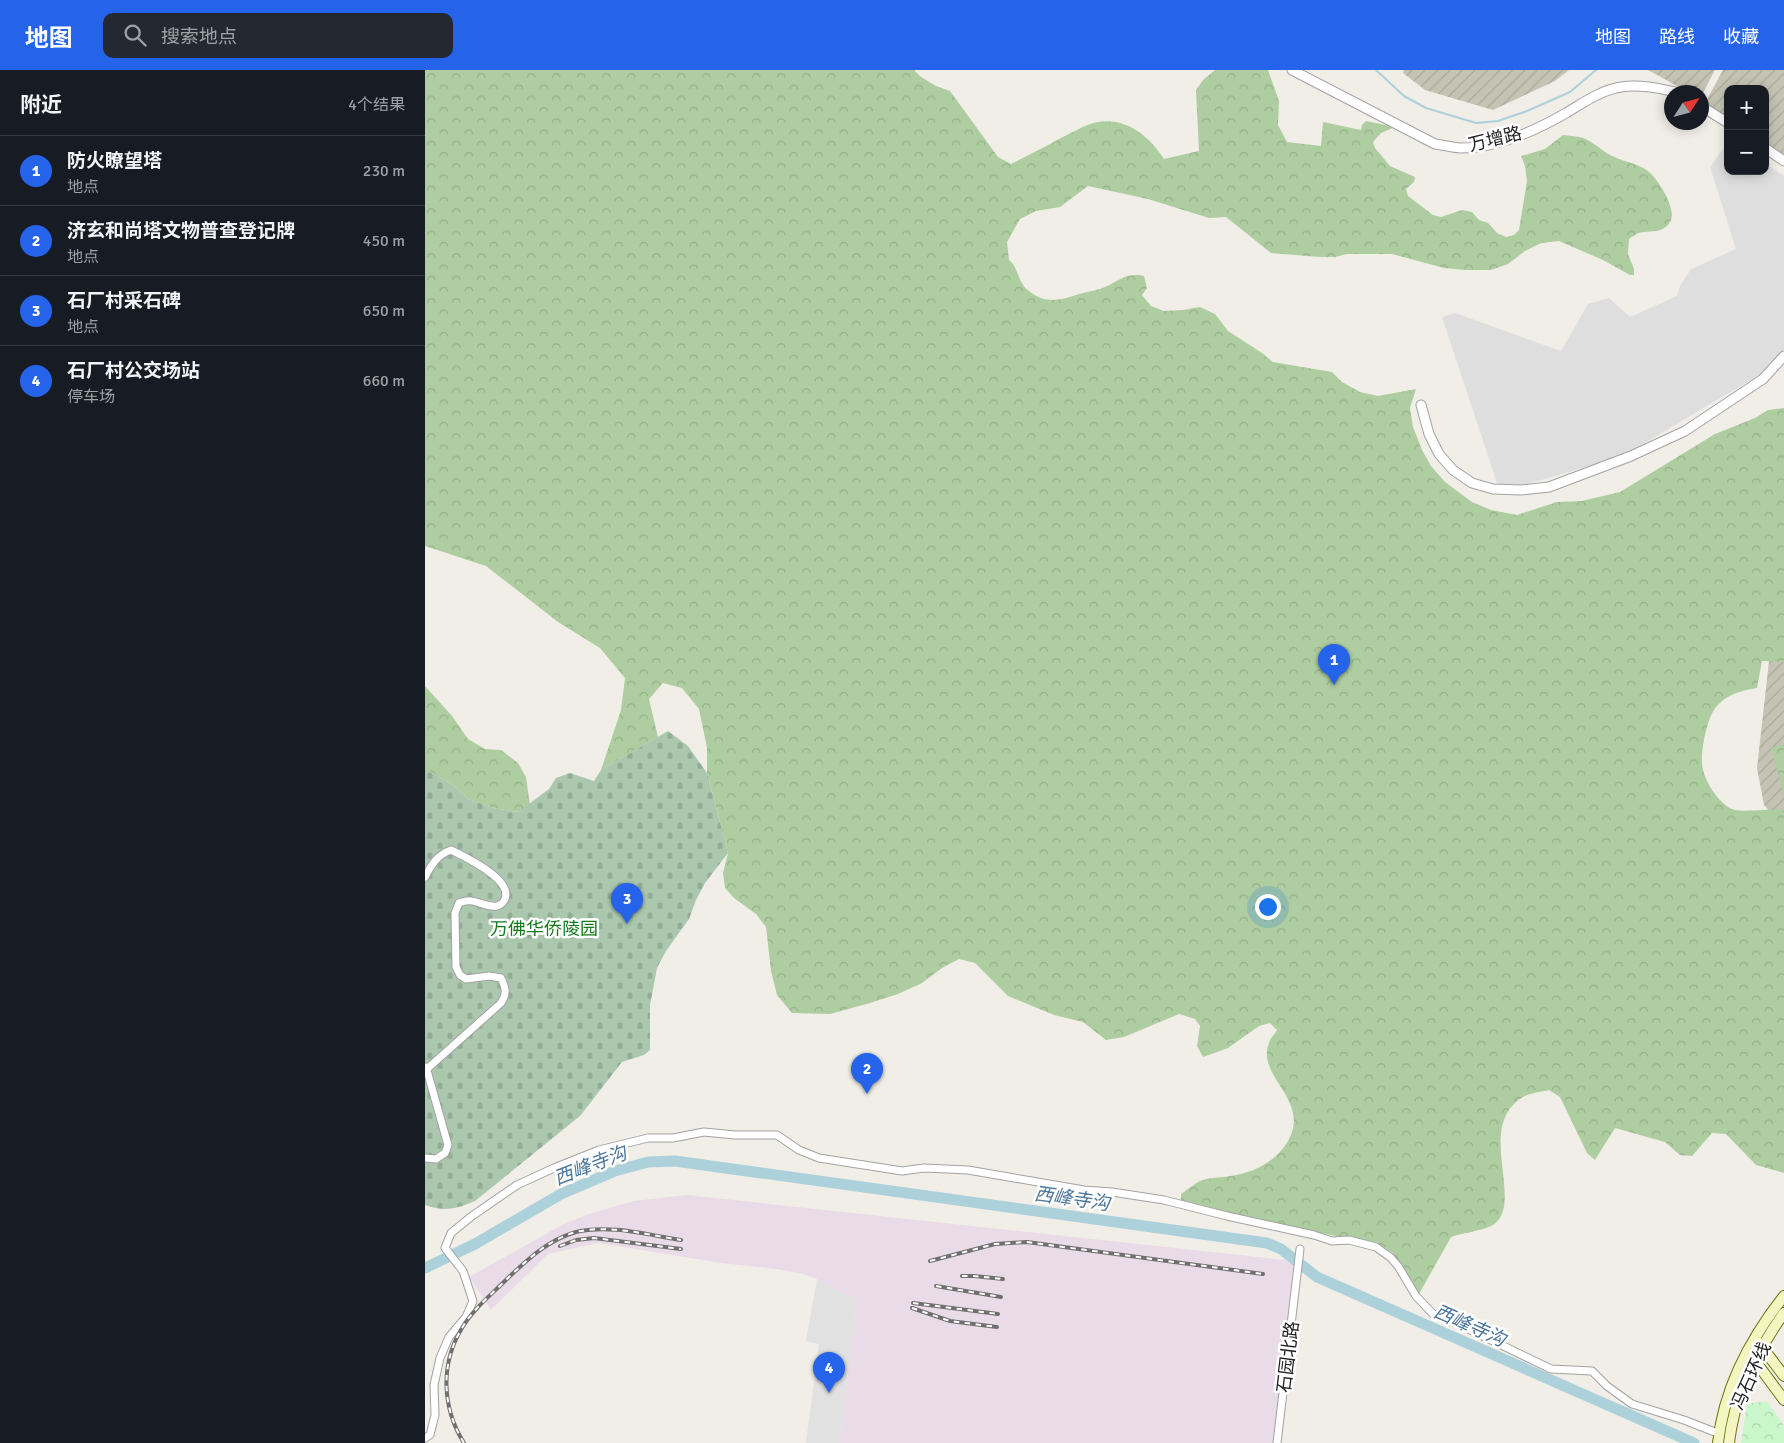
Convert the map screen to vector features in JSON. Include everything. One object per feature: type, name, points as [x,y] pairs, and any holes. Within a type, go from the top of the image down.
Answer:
[{"type":"main road","name":"冯石环线","points":[[1723,1440],[1729,1390],[1735,1373],[1755,1338],[1784,1296]]},
{"type":"main road","name":"冯石环线","points":[[1723,1440],[1755,1361],[1784,1313]]},
{"type":"main road","points":[[1755,1338],[1784,1376]]},
{"type":"main road","points":[[1747,1351],[1784,1400]]},
{"type":"street","name":"万增路","points":[[1293,70],[1428,141],[1459,148],[1480,147],[1508,140],[1550,122],[1600,93],[1621,87],[1645,86],[1664,90]]},
{"type":"street","points":[[1709,111],[1724,120]]},
{"type":"street","points":[[1769,151],[1784,161]]},
{"type":"street","points":[[1421,405],[1432,441],[1439,454],[1453,470],[1473,484],[1493,489],[1531,489],[1549,486],[1589,473],[1685,431],[1763,379],[1784,356]]},
{"type":"street","points":[[425,877],[436,858],[451,850],[498,878],[504,884],[506,896],[504,902],[499,906],[490,906],[465,900],[459,903],[455,913],[456,967],[460,975],[466,979],[489,976],[501,978],[505,987],[505,998],[426,1067],[448,1145],[445,1153],[436,1160],[425,1158]]},
{"type":"street","points":[[425,1438],[430,1435],[435,1415],[434,1385],[439,1358],[449,1337],[465,1317],[473,1301],[463,1271],[445,1248],[451,1233],[517,1185],[599,1150],[648,1138],[673,1138],[704,1132],[735,1135],[777,1135],[799,1150],[819,1158],[902,1171],[931,1168],[968,1170],[1084,1190],[1164,1200],[1327,1239],[1349,1240],[1376,1247],[1390,1257],[1398,1266],[1416,1296],[1433,1314],[1456,1323],[1551,1369],[1592,1371],[1607,1386],[1632,1404],[1684,1420],[1723,1440]]},
{"type":"street","name":"石园北路","points":[[1277,1443],[1301,1249]]},
{"type":"shaded area","points":[[1404,70],[1569,70],[1555,81],[1493,110],[1425,90],[1403,73]]},
{"type":"shaded area","points":[[1648,70],[1715,70],[1707,85],[1675,85]]},
{"type":"shaded area","points":[[1723,70],[1784,70],[1784,156],[1769,146],[1769,85],[1724,85],[1724,115],[1709,106],[1709,96]]},
{"type":"shaded area","points":[[1724,148],[1724,175],[1769,175],[1769,166],[1784,176],[1784,357],[1776,365],[1621,457],[1500,492],[1442,317],[1455,313],[1561,351],[1588,304],[1609,298],[1630,317],[1677,296],[1680,286],[1691,269],[1736,249],[1710,167]]},
{"type":"shaded area","points":[[1784,609],[1784,827],[1764,805],[1757,768],[1773,626]]},
{"type":"shaded area","points":[[687,1195],[1294,1261],[1275,1443],[839,1443],[857,1301],[817,1279],[777,1269],[721,1263],[598,1243],[548,1254],[491,1310],[469,1277],[562,1225],[589,1214],[634,1201]]},
{"type":"shaded area","points":[[817,1279],[857,1301],[839,1443],[806,1443],[819,1344],[806,1341]]},
{"type":"green space","points":[[425,70],[914,70],[921,77],[936,86],[950,91],[998,157],[1011,164],[1083,127],[1109,121],[1137,130],[1152,143],[1164,159],[1199,151],[1196,90],[1203,80],[1215,70],[1268,70],[1279,101],[1278,125],[1287,142],[1321,146],[1323,122],[1361,130],[1362,125],[1366,121],[1395,127],[1381,133],[1373,142],[1375,148],[1390,166],[1415,177],[1414,182],[1406,189],[1408,196],[1433,215],[1441,217],[1462,210],[1472,212],[1479,220],[1488,223],[1497,233],[1506,237],[1514,235],[1519,230],[1527,181],[1525,166],[1521,156],[1545,149],[1563,135],[1583,138],[1612,156],[1648,171],[1666,195],[1672,217],[1664,228],[1639,233],[1629,239],[1628,254],[1634,269],[1634,275],[1630,275],[1603,260],[1559,241],[1541,243],[1525,251],[1508,264],[1491,270],[1444,268],[1392,254],[1347,254],[1335,257],[1320,257],[1271,253],[1226,217],[1209,218],[1148,199],[1088,186],[1060,207],[1036,211],[1020,219],[1007,242],[1009,260],[1015,267],[1025,287],[1036,296],[1049,300],[1062,299],[1102,288],[1128,276],[1144,276],[1147,288],[1142,295],[1151,306],[1164,311],[1200,307],[1215,314],[1228,331],[1273,362],[1332,372],[1342,382],[1360,392],[1378,396],[1416,389],[1410,408],[1413,427],[1431,466],[1445,482],[1472,502],[1491,510],[1517,515],[1557,502],[1582,501],[1620,492],[1715,434],[1755,418],[1768,410],[1784,408],[1784,662],[1762,661],[1757,688],[1733,694],[1718,705],[1709,721],[1702,757],[1708,783],[1723,803],[1740,811],[1782,809],[1784,814],[1784,1173],[1756,1165],[1726,1134],[1712,1133],[1692,1156],[1680,1155],[1665,1142],[1615,1128],[1595,1160],[1587,1153],[1560,1097],[1549,1090],[1529,1094],[1509,1110],[1502,1127],[1501,1146],[1505,1202],[1501,1216],[1491,1226],[1451,1237],[1419,1294],[1393,1253],[1376,1242],[1361,1241],[1181,1205],[1181,1194],[1193,1185],[1207,1179],[1249,1172],[1274,1158],[1287,1144],[1294,1121],[1292,1109],[1287,1098],[1269,1066],[1267,1055],[1270,1041],[1277,1030],[1270,1023],[1259,1026],[1228,1048],[1203,1057],[1197,1046],[1200,1026],[1195,1019],[1179,1014],[1124,1037],[1106,1040],[1083,1022],[1054,1015],[1008,996],[975,963],[959,959],[942,968],[922,983],[898,994],[830,1014],[792,1013],[777,995],[771,971],[766,927],[756,914],[734,898],[725,888],[723,873],[728,853],[707,773],[707,748],[699,709],[682,688],[663,683],[649,699],[658,737],[601,770],[621,710],[625,678],[600,648],[558,622],[486,566],[425,546]]},
{"type":"green space","points":[[425,686],[452,716],[468,739],[485,749],[501,750],[518,763],[526,777],[530,805],[518,812],[493,808],[468,799],[453,785],[425,769]]},
{"type":"green space","name":"万佛华侨陵园","points":[[668,731],[688,746],[707,773],[728,853],[705,883],[689,919],[666,951],[657,968],[650,1005],[650,1050],[644,1055],[622,1062],[580,1116],[475,1201],[450,1209],[425,1205],[425,769],[453,785],[468,799],[493,808],[518,812],[549,789],[556,778],[570,773],[594,781],[601,770]]},
{"type":"green space","points":[[1784,744],[1784,795],[1771,748]]},
{"type":"green space","points":[[1767,1401],[1784,1426],[1784,1443],[1741,1443],[1747,1404]]},
{"type":"waterway","points":[[1376,70],[1404,96],[1426,108],[1476,123],[1498,121],[1527,111],[1570,92],[1596,70]]},
{"type":"waterway","name":"西峰寺沟","points":[[425,1268],[475,1244],[561,1194],[615,1171],[648,1162],[675,1161],[1267,1243],[1281,1249],[1317,1277],[1694,1443]]},
{"type":"railway","points":[[464,1443],[451,1415],[448,1401],[447,1371],[450,1356],[466,1321],[516,1271],[547,1245],[576,1232],[602,1229],[642,1233],[681,1240]]},
{"type":"railway","points":[[560,1246],[576,1240],[594,1238],[681,1249]]},
{"type":"railway","points":[[930,1261],[995,1244],[1027,1242],[1263,1274]]},
{"type":"railway","points":[[962,1276],[1003,1279]]},
{"type":"railway","points":[[936,1286],[1001,1297]]},
{"type":"railway","points":[[913,1303],[998,1314]]},
{"type":"railway","points":[[912,1308],[950,1321],[997,1327]]},
{"type":"place","name":"防火瞭望塔","points":[[1334,685]]},
{"type":"place","name":"石厂村采石碑","points":[[627,924]]},
{"type":"place","name":"济玄和尚塔文物普查登记牌","points":[[867,1094]]},
{"type":"place","name":"石厂村公交场站","points":[[829,1393]]}]
